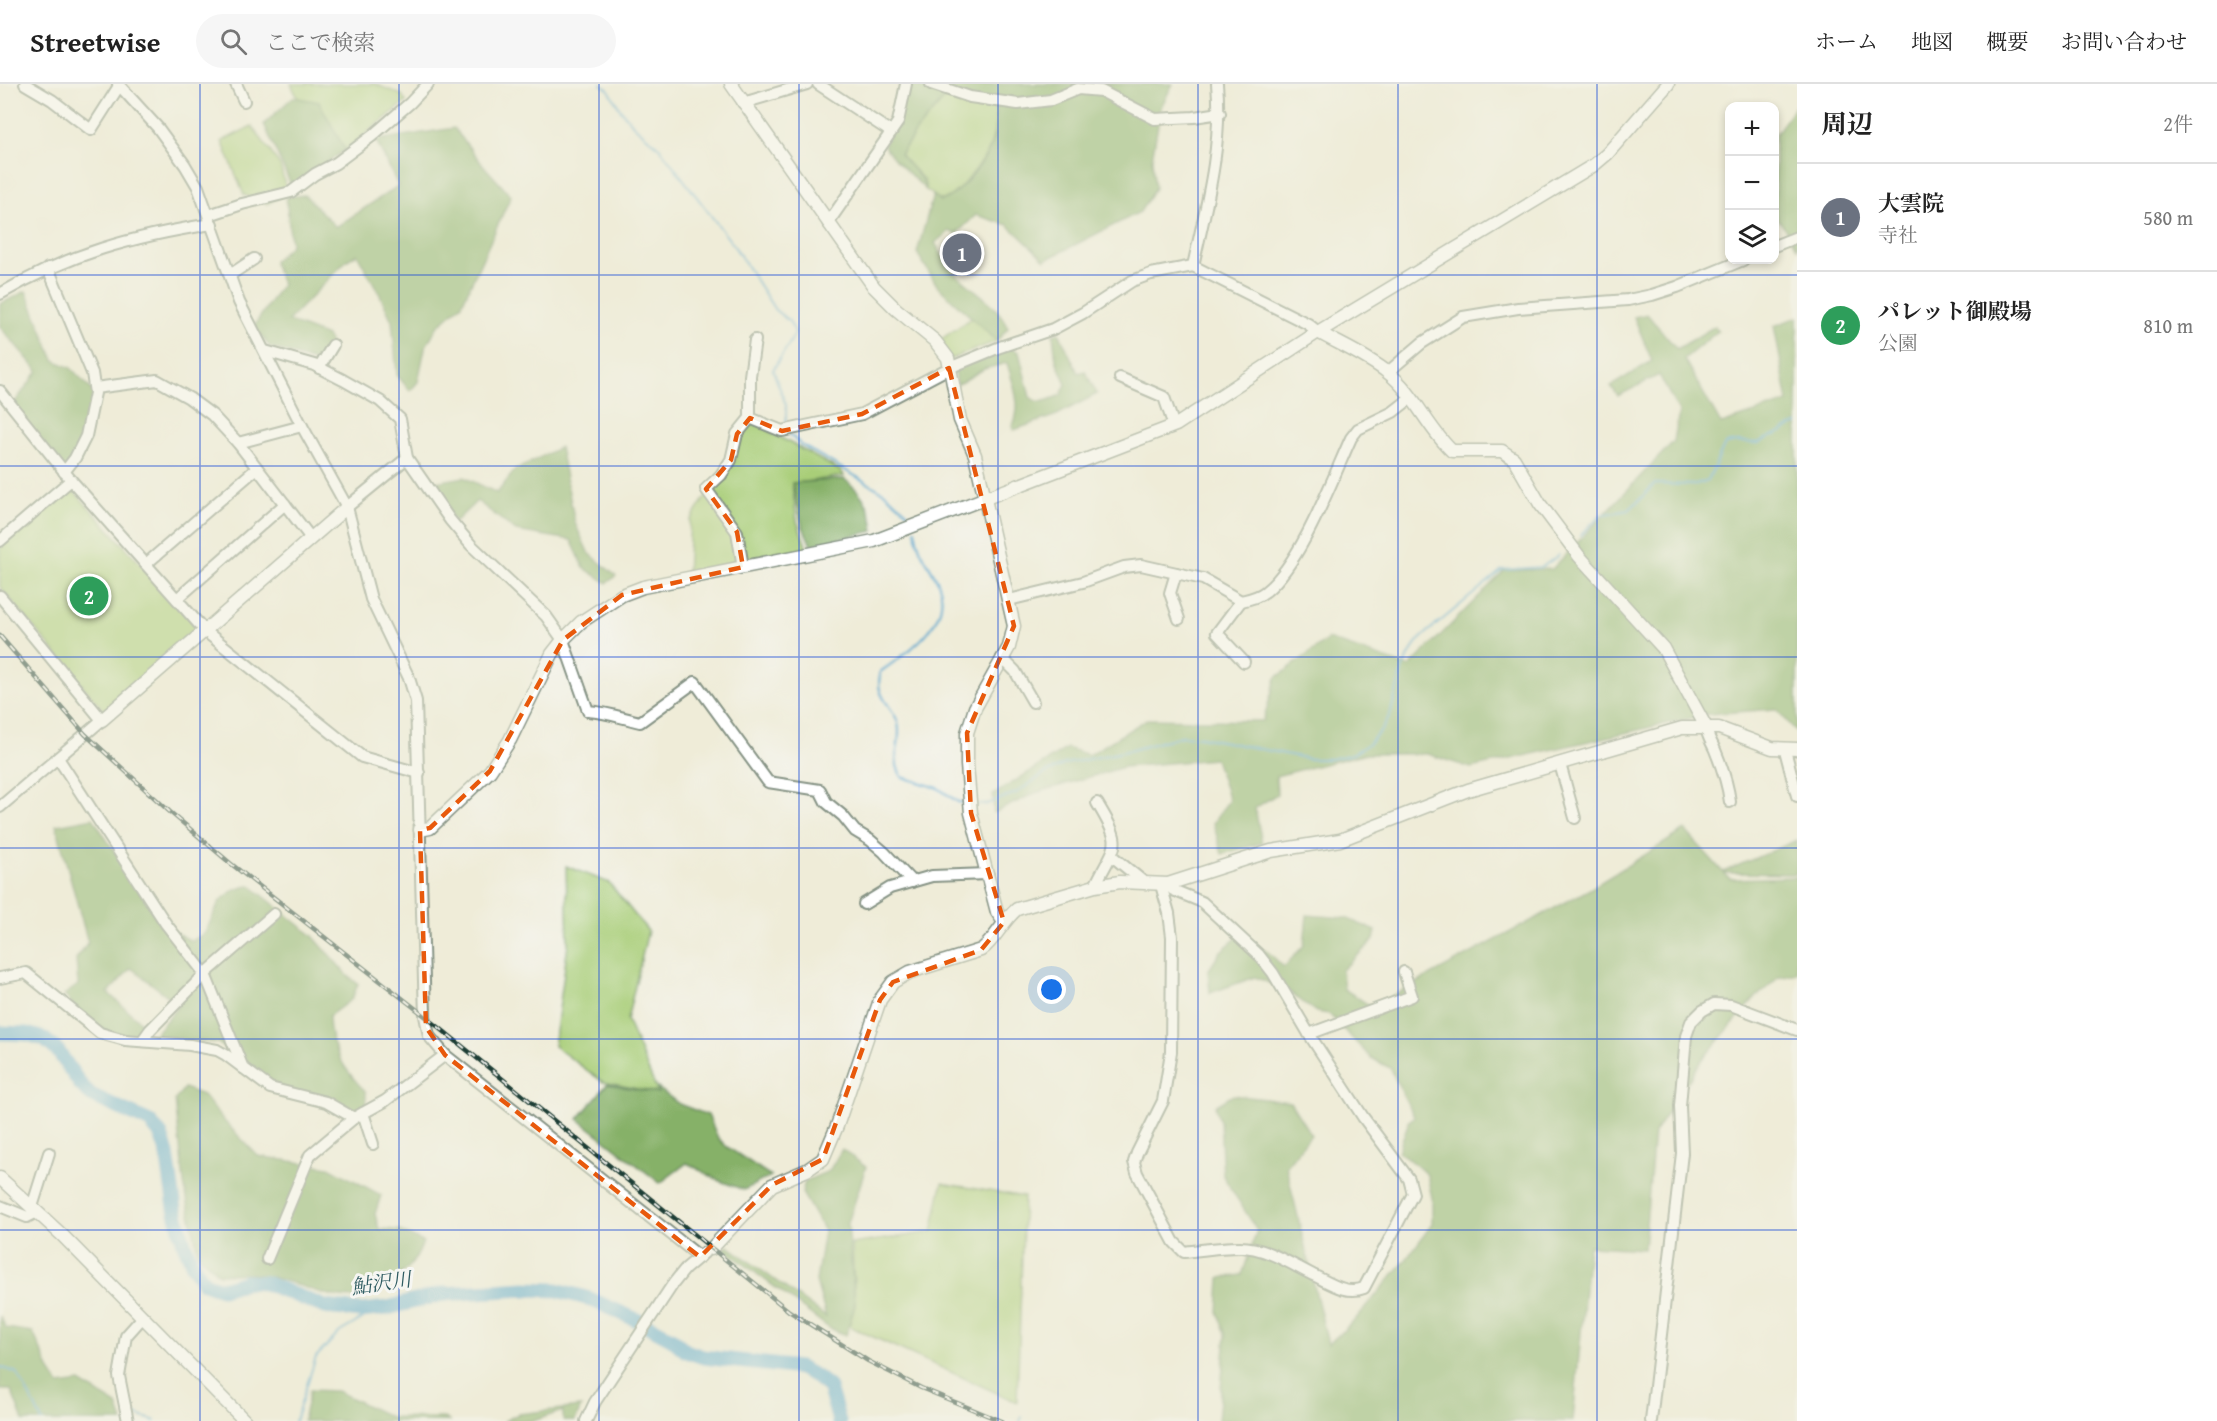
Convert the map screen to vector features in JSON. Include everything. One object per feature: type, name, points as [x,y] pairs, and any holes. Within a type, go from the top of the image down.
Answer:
[{"type":"street","points":[[26,84],[52,100],[91,130],[119,85],[158,129],[198,187],[240,302],[302,426],[347,507],[371,599],[409,678],[416,701],[426,1027],[429,1036],[445,1055],[700,1257]]},
{"type":"street","points":[[236,84],[243,101]]},
{"type":"street","points":[[0,294],[48,268],[77,256],[210,219],[242,204],[291,192],[372,136],[428,84]]},
{"type":"street","points":[[731,84],[874,287],[896,309],[935,341],[948,358],[960,420],[975,454],[1014,626],[1009,647],[975,708],[967,733],[971,813],[997,912],[1004,922]]},
{"type":"street","points":[[743,103],[807,84]]},
{"type":"street","points":[[818,84],[891,132]]},
{"type":"street","points":[[828,223],[898,122],[906,84]]},
{"type":"street","points":[[931,84],[970,97],[1018,104],[1052,100],[1078,89],[1101,92],[1155,119],[1220,113]]},
{"type":"street","points":[[1193,266],[1210,192],[1220,113],[1217,84]]},
{"type":"street","points":[[420,830],[430,828],[490,771],[510,740],[552,654],[563,640],[581,622],[622,595],[643,587],[874,541],[1174,426],[1318,333],[1594,165],[1607,154],[1668,84]]},
{"type":"street","points":[[1779,244],[1797,237]]},
{"type":"street","points":[[230,275],[254,259]]},
{"type":"street","points":[[1388,372],[1422,343],[1463,317],[1518,308],[1628,300],[1677,287],[1733,264]]},
{"type":"street","points":[[750,418],[782,431],[862,414],[949,368],[1053,329],[1083,313],[1132,281],[1151,274],[1193,266],[1308,324],[1318,333],[1388,372],[1439,439],[1452,451],[1503,451],[1514,459],[1540,504],[1579,556],[1663,648],[1706,727],[1707,736],[1728,785],[1730,802]]},
{"type":"street","points":[[0,541],[68,476],[86,436],[95,393],[92,373],[48,268]]},
{"type":"street","points":[[742,567],[737,532],[706,489],[722,475],[731,460],[737,434],[750,418],[750,376],[754,340]]},
{"type":"street","points":[[319,368],[333,345]]},
{"type":"street","points":[[265,351],[319,368],[380,401],[400,419],[407,458],[450,520],[471,545],[546,616],[563,640],[588,711],[606,712],[620,718],[640,722],[695,682],[768,782],[820,790],[825,802],[843,816],[855,831],[884,852],[912,882]]},
{"type":"street","points":[[1120,378],[1164,397],[1174,426]]},
{"type":"street","points":[[94,388],[157,380],[189,398],[212,415],[238,443],[310,537]]},
{"type":"street","points":[[0,391],[68,476],[205,631],[363,757],[419,773]]},
{"type":"street","points":[[1244,662],[1217,633],[1241,602],[1264,592],[1288,569],[1320,507],[1351,438],[1358,429],[1393,412],[1410,398]]},
{"type":"street","points":[[238,443],[302,426]]},
{"type":"street","points":[[0,807],[205,631],[310,537],[407,458]]},
{"type":"street","points":[[146,564],[256,469]]},
{"type":"street","points":[[177,599],[285,504]]},
{"type":"street","points":[[1009,600],[1083,582],[1124,567],[1142,565],[1203,579],[1241,602]]},
{"type":"street","points":[[1176,573],[1170,593],[1179,619]]},
{"type":"street","points":[[0,596],[102,720]]},
{"type":"street","points":[[1002,658],[1016,671],[1033,702]]},
{"type":"street","points":[[586,1421],[595,1402],[685,1269],[711,1249],[772,1185],[807,1170],[823,1159],[837,1126],[880,1000],[893,982],[910,972],[981,950],[1017,909],[1095,886],[1120,882],[1164,884],[1271,850],[1320,844],[1356,835],[1458,794],[1682,728],[1719,728],[1772,748],[1791,749],[1797,796]]},
{"type":"street","points":[[58,758],[166,924],[205,974],[243,1070]]},
{"type":"street","points":[[1560,764],[1575,818]]},
{"type":"street","points":[[1095,886],[1112,855],[1115,838],[1112,828],[1097,803]]},
{"type":"street","points":[[1112,855],[1144,883]]},
{"type":"street","points":[[864,904],[890,888],[932,876],[988,874]]},
{"type":"street","points":[[1164,884],[1202,902],[1259,955],[1273,973],[1309,1034],[1363,1117],[1409,1179],[1413,1194],[1364,1288],[1353,1292],[1341,1289],[1284,1260],[1257,1250],[1241,1247],[1184,1252],[1174,1242],[1137,1173],[1134,1162],[1163,1101],[1171,1052],[1172,937],[1164,884]]},
{"type":"street","points":[[142,1041],[205,974],[274,914]]},
{"type":"street","points":[[1309,1034],[1412,996],[1404,972]]},
{"type":"street","points":[[0,978],[26,973],[100,1033],[124,1040],[190,1045],[217,1050],[270,1088],[326,1102],[358,1115],[373,1144]]},
{"type":"street","points":[[1651,1421],[1682,1154],[1680,1106],[1686,1036],[1691,1022],[1702,1011],[1714,1004],[1731,1005],[1797,1030]]},
{"type":"street","points":[[267,1259],[310,1155],[358,1115],[385,1101],[445,1055]]},
{"type":"street","points":[[0,1206],[27,1217],[34,1210],[49,1153]]},
{"type":"street","points":[[0,1178],[143,1317],[245,1421]]},
{"type":"street","points":[[128,1421],[119,1376],[126,1336],[143,1317]]},
{"type":"highlighted area","points":[[949,368],[1014,626],[967,733],[971,813],[1004,922],[981,950],[893,982],[880,1000],[823,1159],[772,1185],[700,1257],[445,1055],[426,1027],[420,830],[430,828],[490,771],[563,640],[622,595],[743,567],[737,532],[706,489],[731,460],[737,434],[750,418],[782,431],[862,414]]},
{"type":"green space","points":[[291,84],[375,84],[402,95],[406,102],[345,150],[319,102],[301,105]]},
{"type":"green space","points":[[907,84],[1173,84],[1161,107],[1152,159],[1155,188],[1140,212],[1045,260],[1008,225],[976,215],[956,234],[949,231],[935,243],[953,271],[992,305],[1004,320],[1008,328],[997,341],[938,287],[917,253],[933,195],[941,201],[948,198],[963,186],[976,170],[991,146],[997,108],[950,92],[917,130],[900,154],[923,181],[926,190],[884,146]]},
{"type":"green space","points":[[950,92],[998,109],[991,142],[982,160],[962,186],[941,200],[926,190],[924,180],[900,155],[917,130]]},
{"type":"green space","points":[[293,97],[319,102],[345,150],[292,187],[264,124]]},
{"type":"green space","points":[[1797,104],[1797,248],[1779,220],[1779,129]]},
{"type":"green space","points":[[252,126],[280,165],[287,193],[267,204],[244,195],[222,141]]},
{"type":"green space","points":[[454,128],[511,196],[462,304],[437,327],[425,348],[418,382],[410,391],[397,375],[392,321],[357,254],[346,261],[288,321],[327,336],[333,349],[323,364],[270,347],[254,326],[282,284],[273,262],[291,245],[286,197],[305,195],[336,227],[398,186],[376,140]]},
{"type":"green space","points":[[26,291],[54,360],[71,368],[95,393],[81,445],[64,472],[12,406],[38,371],[0,327],[0,304]]},
{"type":"green space","points":[[1647,314],[1677,349],[1715,326],[1718,331],[1684,359],[1721,424],[1788,402],[1774,326],[1797,317],[1797,732],[1776,709],[1709,714],[1471,768],[1427,754],[1364,754],[1276,776],[1277,794],[1255,808],[1262,843],[1222,854],[1213,823],[1229,800],[1215,759],[1124,767],[1035,793],[994,813],[993,795],[1067,748],[1089,755],[1147,719],[1263,721],[1276,678],[1328,639],[1409,667],[1505,570],[1552,569],[1674,441],[1679,412],[1659,375],[1618,396],[1611,386],[1652,361],[1634,317]]},
{"type":"green space","points":[[973,317],[997,341],[948,360],[937,342]]},
{"type":"green space","points":[[1059,332],[1078,373],[1085,371],[1097,394],[1057,415],[1014,430],[1012,427],[1017,412],[1017,403],[1007,363],[984,369],[957,385],[954,366],[1010,348],[1019,352],[1030,397],[1041,401],[1061,395],[1066,384],[1056,360],[1053,335]]},
{"type":"green space","points":[[749,420],[841,471],[844,476],[792,484],[797,521],[808,551],[687,574],[690,521]]},
{"type":"green space","points":[[560,447],[575,523],[588,552],[616,576],[607,583],[584,568],[571,540],[516,531],[477,501],[455,522],[430,483],[464,477],[497,493],[515,470]]},
{"type":"green space","points":[[844,479],[861,495],[871,515],[874,531],[811,545],[802,525],[792,483]]},
{"type":"green space","points":[[72,489],[203,632],[109,717],[0,587],[0,548]]},
{"type":"green space","points":[[93,818],[162,926],[192,941],[205,933],[220,901],[234,890],[250,885],[313,936],[347,975],[358,984],[352,999],[329,1016],[335,1048],[351,1076],[366,1092],[366,1105],[353,1112],[280,1087],[241,1062],[218,1043],[153,1036],[179,1005],[131,968],[108,993],[144,1025],[135,1038],[95,1029],[64,995],[78,985],[76,959],[88,943],[56,825]]},
{"type":"green space","points":[[1685,830],[1723,872],[1797,840],[1797,874],[1724,873],[1730,879],[1797,877],[1797,973],[1779,977],[1753,1000],[1702,1060],[1654,1133],[1644,1249],[1589,1246],[1573,1421],[1218,1421],[1226,1335],[1218,1312],[1220,1278],[1242,1275],[1257,1230],[1223,1176],[1220,1122],[1215,1106],[1233,1095],[1290,1102],[1311,1135],[1286,1166],[1328,1344],[1354,1321],[1405,1261],[1432,1224],[1432,1198],[1427,1175],[1398,1152],[1409,1121],[1414,1117],[1390,1068],[1371,1058],[1329,1014],[1316,1012],[1288,991],[1255,977],[1210,993],[1208,971],[1221,951],[1239,936],[1268,952],[1284,967],[1304,945],[1307,915],[1346,918],[1376,931],[1374,940],[1342,970],[1344,989],[1372,1007],[1588,890]]},
{"type":"green space","points":[[566,866],[609,883],[648,931],[627,1020],[658,1093],[603,1082],[554,1046],[568,944]]},
{"type":"green space","points":[[607,1084],[658,1093],[658,1088],[679,1104],[708,1115],[718,1138],[727,1147],[771,1176],[744,1190],[720,1181],[687,1163],[660,1183],[578,1119]]},
{"type":"green space","points":[[184,1088],[203,1095],[258,1156],[329,1167],[381,1195],[375,1214],[379,1229],[398,1230],[423,1242],[412,1263],[396,1279],[379,1291],[363,1297],[346,1298],[260,1275],[219,1274],[198,1254],[184,1184],[175,1100]]},
{"type":"green space","points":[[842,1149],[866,1167],[848,1223],[855,1305],[846,1335],[829,1328],[724,1249],[728,1246],[826,1317],[816,1281],[824,1231],[802,1193],[805,1181],[829,1171]]},
{"type":"green space","points":[[942,1183],[1024,1197],[1017,1402],[849,1326],[855,1305],[852,1244],[932,1232]]},
{"type":"green space","points":[[0,1316],[6,1328],[33,1332],[49,1369],[59,1385],[80,1382],[117,1405],[123,1421],[23,1421],[11,1390],[0,1390]]},
{"type":"green space","points":[[310,1390],[337,1391],[390,1417],[444,1418],[449,1421],[303,1421]]},
{"type":"green space","points":[[581,1407],[575,1421],[563,1421],[563,1411],[533,1421],[504,1421],[518,1414]]},
{"type":"waterway","points":[[601,84],[609,90],[620,109],[634,126],[659,147],[734,246],[775,310],[789,321],[795,332],[773,370],[786,405],[786,426]]},
{"type":"waterway","points":[[1580,536],[1600,515],[1629,510],[1655,484],[1693,485],[1708,480],[1725,444],[1758,443],[1797,424]]},
{"type":"waterway","points":[[789,434],[801,445],[885,493],[907,512],[912,522]]},
{"type":"waterway","points":[[915,530],[919,547],[936,578],[942,599],[939,612],[924,636],[914,647],[880,672],[879,688],[898,723],[899,738],[896,756],[898,770],[902,777],[938,788],[958,802],[966,803]]},
{"type":"waterway","points":[[975,804],[984,805],[1016,793],[1044,774],[1065,764],[1132,750],[1181,736],[1201,737],[1310,759],[1331,759],[1353,754],[1368,744],[1382,729],[1390,715],[1403,667],[1416,643],[1502,570],[1542,567],[1559,555]]},
{"type":"waterway","name":"鮎沢川","points":[[0,1033],[27,1034],[44,1039],[58,1051],[80,1084],[91,1095],[150,1122],[161,1135],[167,1153],[175,1209],[184,1244],[204,1283],[222,1289],[246,1282],[265,1283],[325,1307],[361,1311],[387,1308],[443,1294],[525,1289],[557,1290],[590,1299],[637,1320],[671,1338],[686,1351],[703,1357],[800,1368],[829,1387],[839,1421]]},
{"type":"waterway","points":[[295,1421],[316,1357],[340,1332],[362,1319],[368,1311]]},
{"type":"waterway","points":[[0,1367],[17,1373],[42,1421]]},
{"type":"waterway","points":[[130,1418],[137,1415],[156,1421]]},
{"type":"waterway","points":[[1020,1421],[1022,1417]]},
{"type":"railway","points":[[0,636],[85,734],[170,812],[230,863],[425,1016],[789,1311],[868,1361],[921,1388],[1001,1421]]},
{"type":"place","name":"大雲院","points":[[962,253]]},
{"type":"place","name":"パレット御殿場","points":[[89,596]]}]
